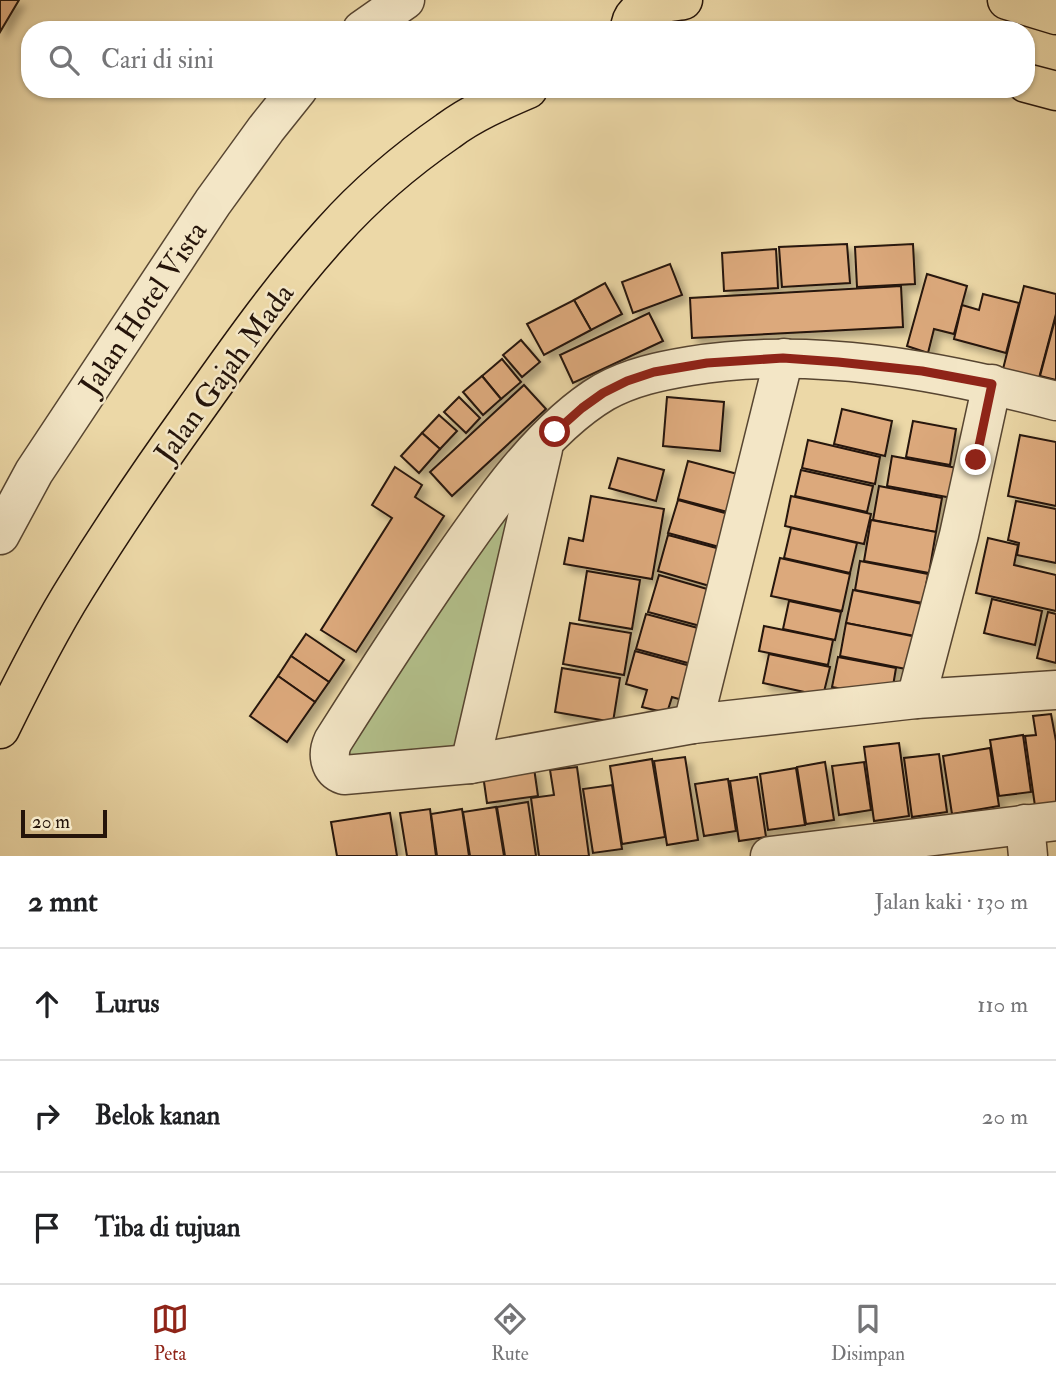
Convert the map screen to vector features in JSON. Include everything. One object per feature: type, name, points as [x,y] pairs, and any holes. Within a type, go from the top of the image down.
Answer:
[{"type":"main road","points":[[631,21],[639,10],[647,6],[683,0]]},
{"type":"main road","points":[[1005,1],[1056,15]]},
{"type":"main road","points":[[1035,85],[1056,91]]},
{"type":"main road","name":"Jalan Gajah Mada","points":[[0,729],[82,579],[166,451],[245,340],[306,261],[366,197],[449,130],[508,98]]},
{"type":"street","points":[[375,21],[405,0]]},
{"type":"street","name":"Jalan Hotel Vista","points":[[0,535],[34,472],[213,202],[291,98]]},
{"type":"street","points":[[693,724],[783,358]]},
{"type":"street","points":[[1056,401],[992,384],[922,371],[783,358],[707,363],[654,372],[627,381],[603,393],[565,422],[545,442],[478,523],[406,627],[332,741],[329,750],[331,763],[338,773],[344,775],[471,764],[693,724],[916,699],[1056,690]]},
{"type":"street","points":[[916,699],[959,535],[992,384]]},
{"type":"street","points":[[471,764],[545,442]]},
{"type":"street","points":[[770,856],[1036,834]]},
{"type":"green space","points":[[518,500],[460,747],[341,763],[489,521]]},
{"type":"building","points":[[0,0],[19,0],[0,32]]},
{"type":"building","points":[[847,244],[850,283],[782,287],[779,247]]},
{"type":"building","points":[[913,244],[915,284],[857,287],[855,247]]},
{"type":"building","points":[[776,249],[778,288],[724,291],[722,253]]},
{"type":"building","points":[[670,264],[682,295],[633,313],[622,282]]},
{"type":"building","points":[[927,274],[967,286],[954,334],[934,329],[928,353],[907,346]]},
{"type":"building","points":[[605,283],[622,314],[591,330],[574,300]]},
{"type":"building","points":[[901,286],[903,327],[692,338],[690,298]]},
{"type":"building","points":[[1024,286],[1056,294],[1056,314],[1039,378],[1003,369]]},
{"type":"building","points":[[983,294],[1019,303],[1006,353],[954,339],[962,305],[979,310]]},
{"type":"building","points":[[574,300],[591,330],[544,355],[527,324]]},
{"type":"building","points":[[649,313],[663,341],[573,383],[560,355]]},
{"type":"building","points":[[1056,316],[1056,380],[1040,376]]},
{"type":"building","points":[[521,340],[540,362],[522,377],[503,355]]},
{"type":"building","points":[[502,359],[521,382],[501,399],[482,376]]},
{"type":"building","points":[[482,376],[501,399],[483,415],[463,392]]},
{"type":"building","points":[[524,385],[546,409],[452,496],[430,472]]},
{"type":"building","points":[[459,397],[480,418],[466,433],[444,412]]},
{"type":"building","points":[[667,397],[724,402],[720,451],[663,446]]},
{"type":"building","points":[[842,409],[892,421],[885,456],[834,444]]},
{"type":"building","points":[[439,415],[457,431],[440,449],[422,433]]},
{"type":"building","points":[[913,421],[956,429],[950,465],[906,457]]},
{"type":"building","points":[[422,433],[440,449],[419,473],[401,456]]},
{"type":"building","points":[[1020,435],[1056,442],[1056,506],[1008,496]]},
{"type":"building","points":[[808,440],[880,457],[875,484],[802,468]]},
{"type":"building","points":[[892,456],[968,470],[963,500],[887,486]]},
{"type":"building","points":[[618,458],[664,470],[656,501],[609,488]]},
{"type":"building","points":[[688,461],[749,477],[739,515],[678,499]]},
{"type":"building","points":[[395,467],[422,485],[415,497],[444,516],[356,652],[321,630],[392,518],[372,505]]},
{"type":"building","points":[[801,470],[873,486],[867,512],[795,496]]},
{"type":"building","points":[[879,486],[942,498],[936,532],[873,520]]},
{"type":"building","points":[[591,496],[664,509],[652,579],[564,564],[569,538],[583,541]]},
{"type":"building","points":[[791,496],[871,514],[864,544],[785,526]]},
{"type":"building","points":[[678,500],[743,518],[734,551],[668,533]]},
{"type":"building","points":[[1016,501],[1056,509],[1056,563],[1017,555],[1019,543],[1008,540]]},
{"type":"building","points":[[871,520],[936,532],[929,573],[864,561]]},
{"type":"building","points":[[791,528],[857,543],[850,573],[784,558]]},
{"type":"building","points":[[668,535],[724,550],[713,587],[658,571]]},
{"type":"building","points":[[988,538],[1018,545],[1014,565],[1056,575],[1056,611],[976,593]]},
{"type":"building","points":[[780,558],[850,574],[842,611],[771,596]]},
{"type":"building","points":[[860,561],[928,574],[923,603],[855,590]]},
{"type":"building","points":[[587,571],[640,580],[632,629],[579,620]]},
{"type":"building","points":[[659,575],[714,591],[704,627],[648,612]]},
{"type":"building","points":[[853,590],[927,605],[920,637],[846,623]]},
{"type":"building","points":[[992,599],[1042,611],[1035,645],[984,633]]},
{"type":"building","points":[[789,601],[841,612],[835,640],[783,629]]},
{"type":"building","points":[[1048,612],[1056,614],[1056,663],[1037,658]]},
{"type":"building","points":[[646,614],[709,631],[699,666],[636,649]]},
{"type":"building","points":[[570,623],[631,633],[624,675],[563,664]]},
{"type":"building","points":[[846,623],[917,637],[911,670],[840,656]]},
{"type":"building","points":[[764,626],[833,640],[828,665],[759,651]]},
{"type":"building","points":[[306,634],[344,660],[329,682],[291,656]]},
{"type":"building","points":[[635,651],[698,668],[689,702],[672,697],[667,713],[642,707],[647,690],[626,684]]},
{"type":"building","points":[[769,654],[830,667],[823,696],[763,683]]},
{"type":"building","points":[[291,656],[329,682],[315,702],[278,676]]},
{"type":"building","points":[[838,657],[896,668],[891,698],[832,687]]},
{"type":"building","points":[[562,668],[620,678],[613,722],[555,712]]},
{"type":"building","points":[[278,676],[315,702],[287,742],[250,716]]},
{"type":"building","points":[[1051,714],[1056,741],[1056,803],[1035,806],[1025,736],[1036,735],[1033,716]]},
{"type":"building","points":[[1023,735],[1031,792],[999,796],[990,740]]},
{"type":"building","points":[[899,743],[909,816],[874,821],[864,747]]},
{"type":"building","points":[[990,748],[999,806],[952,814],[943,756]]},
{"type":"building","points":[[939,754],[947,812],[912,817],[904,758]]},
{"type":"building","points":[[685,757],[698,840],[667,845],[654,761]]},
{"type":"building","points":[[652,759],[665,837],[622,844],[610,766]]},
{"type":"building","points":[[825,762],[834,820],[806,824],[797,767]]},
{"type":"building","points":[[864,762],[871,810],[839,815],[832,766]]},
{"type":"building","points":[[577,767],[589,856],[539,856],[531,798],[554,795],[550,770]]},
{"type":"building","points":[[534,768],[538,796],[487,803],[483,775]]},
{"type":"building","points":[[796,768],[805,825],[768,830],[760,774]]},
{"type":"building","points":[[757,777],[766,837],[739,841],[730,781]]},
{"type":"building","points":[[728,779],[736,831],[704,836],[695,784]]},
{"type":"building","points":[[612,785],[622,849],[593,853],[583,789]]},
{"type":"building","points":[[528,802],[536,856],[505,856],[497,807]]},
{"type":"building","points":[[496,807],[504,856],[470,856],[463,812]]},
{"type":"building","points":[[430,809],[436,856],[407,856],[400,813]]},
{"type":"building","points":[[462,809],[469,856],[437,856],[431,814]]},
{"type":"building","points":[[390,813],[397,856],[337,856],[331,822]]},
{"type":"route","points":[[555,432],[603,393],[654,372],[707,363],[783,358],[922,371],[992,384],[976,460]]}]
